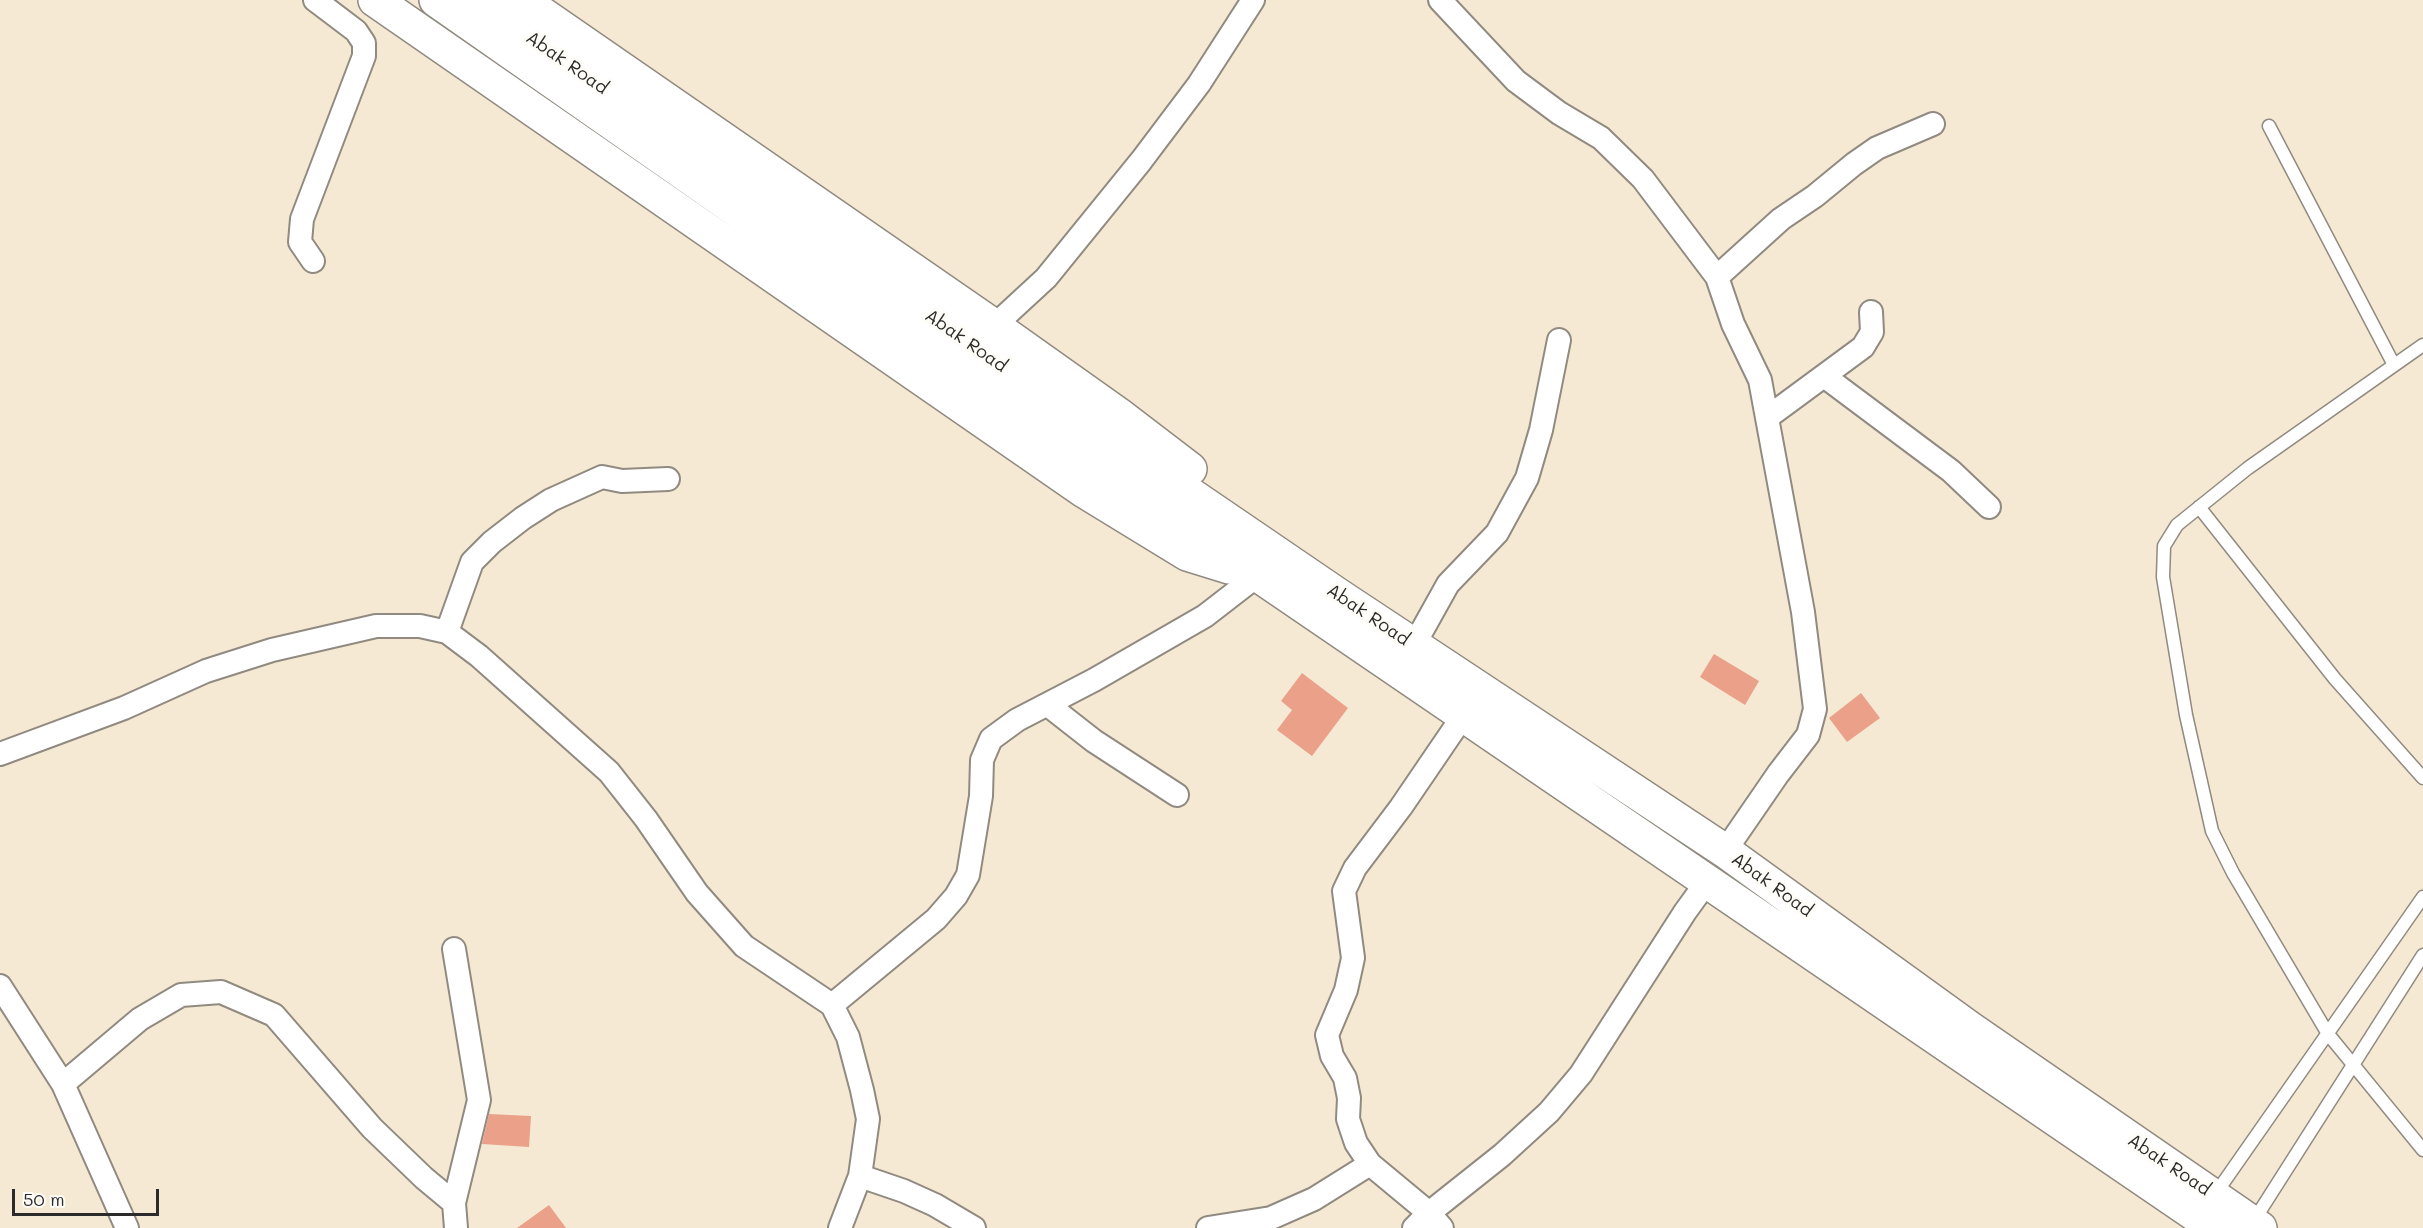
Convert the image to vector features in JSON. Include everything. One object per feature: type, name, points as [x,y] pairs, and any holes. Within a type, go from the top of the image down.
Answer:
[{"type":"highway","points":[[375,0],[1084,490],[1187,554],[1258,575]]},
{"type":"highway","name":"Abak Road","points":[[436,0],[1258,575],[1706,883],[2210,1214],[2254,1226]]},
{"type":"highway","name":"Abak Road","points":[[476,0],[1002,366],[1338,595],[1725,851],[1971,1029],[2210,1214]]},
{"type":"highway","points":[[522,0],[1122,417],[1225,496],[1338,595]]},
{"type":"street","points":[[313,261],[300,242],[302,219],[364,56],[364,43],[356,31],[315,0]]},
{"type":"street","points":[[994,326],[1046,278],[1141,161],[1199,84],[1253,0]]},
{"type":"street","points":[[1440,0],[1516,81],[1559,113],[1601,138],[1643,178],[1717,277],[1733,324],[1760,380],[1803,612],[1815,709],[1808,735],[1725,851]]},
{"type":"street","points":[[1717,277],[1781,219],[1815,196],[1854,164],[1877,148],[1933,124]]},
{"type":"street","points":[[1768,417],[1863,347],[1872,332],[1871,312]]},
{"type":"street","points":[[1414,645],[1448,584],[1497,533],[1527,478],[1541,430],[1559,340]]},
{"type":"street","points":[[1824,376],[1951,471],[1989,507]]},
{"type":"street","points":[[447,632],[472,562],[492,542],[523,518],[551,500],[602,477],[622,481],[668,479]]},
{"type":"street","points":[[832,1005],[936,919],[956,896],[968,875],[979,807],[982,760],[992,740],[1017,720],[1048,705],[1205,616],[1258,575]]},
{"type":"street","points":[[0,754],[124,708],[206,671],[272,650],[376,626],[420,626],[447,632],[488,663],[609,772],[646,819],[697,893],[744,946],[832,1005],[848,1037],[868,1119],[861,1176],[840,1228]]},
{"type":"street","points":[[1048,705],[1094,741],[1177,795]]},
{"type":"street","points":[[1463,716],[1355,868],[1344,891],[1353,957],[1346,990],[1327,1035],[1332,1056],[1345,1078],[1349,1098],[1348,1119],[1356,1143],[1370,1164],[1428,1223],[1549,1112],[1581,1074],[1706,883]]},
{"type":"street","points":[[454,949],[479,1100],[454,1203],[456,1228]]},
{"type":"street","points":[[0,986],[63,1084],[127,1228]]},
{"type":"street","points":[[63,1084],[141,1018],[181,995],[221,993],[274,1016],[372,1128],[454,1203]]},
{"type":"street","points":[[1208,1228],[1271,1218],[1314,1200],[1370,1164]]},
{"type":"street","points":[[861,1176],[935,1204],[974,1228]]},
{"type":"lane","points":[[2269,126],[2394,365]]},
{"type":"lane","points":[[2423,345],[2417,353],[2394,365],[2248,468],[2177,525],[2164,546],[2163,577],[2186,715],[2212,831],[2233,873],[2328,1034],[2423,1150]]},
{"type":"lane","points":[[2199,507],[2335,679],[2423,778]]},
{"type":"lane","points":[[2210,1214],[2328,1034],[2423,897]]},
{"type":"lane","points":[[2254,1226],[2423,955]]},
{"type":"building","points":[[1714,654],[1759,681],[1745,705],[1700,677]]},
{"type":"building","points":[[1302,673],[1348,708],[1312,756],[1277,730],[1292,710],[1281,701]]},
{"type":"building","points":[[1861,693],[1880,718],[1847,742],[1829,718]]},
{"type":"building","points":[[489,1114],[531,1116],[529,1147],[482,1144]]},
{"type":"building","points":[[549,1205],[566,1228],[517,1228]]}]
